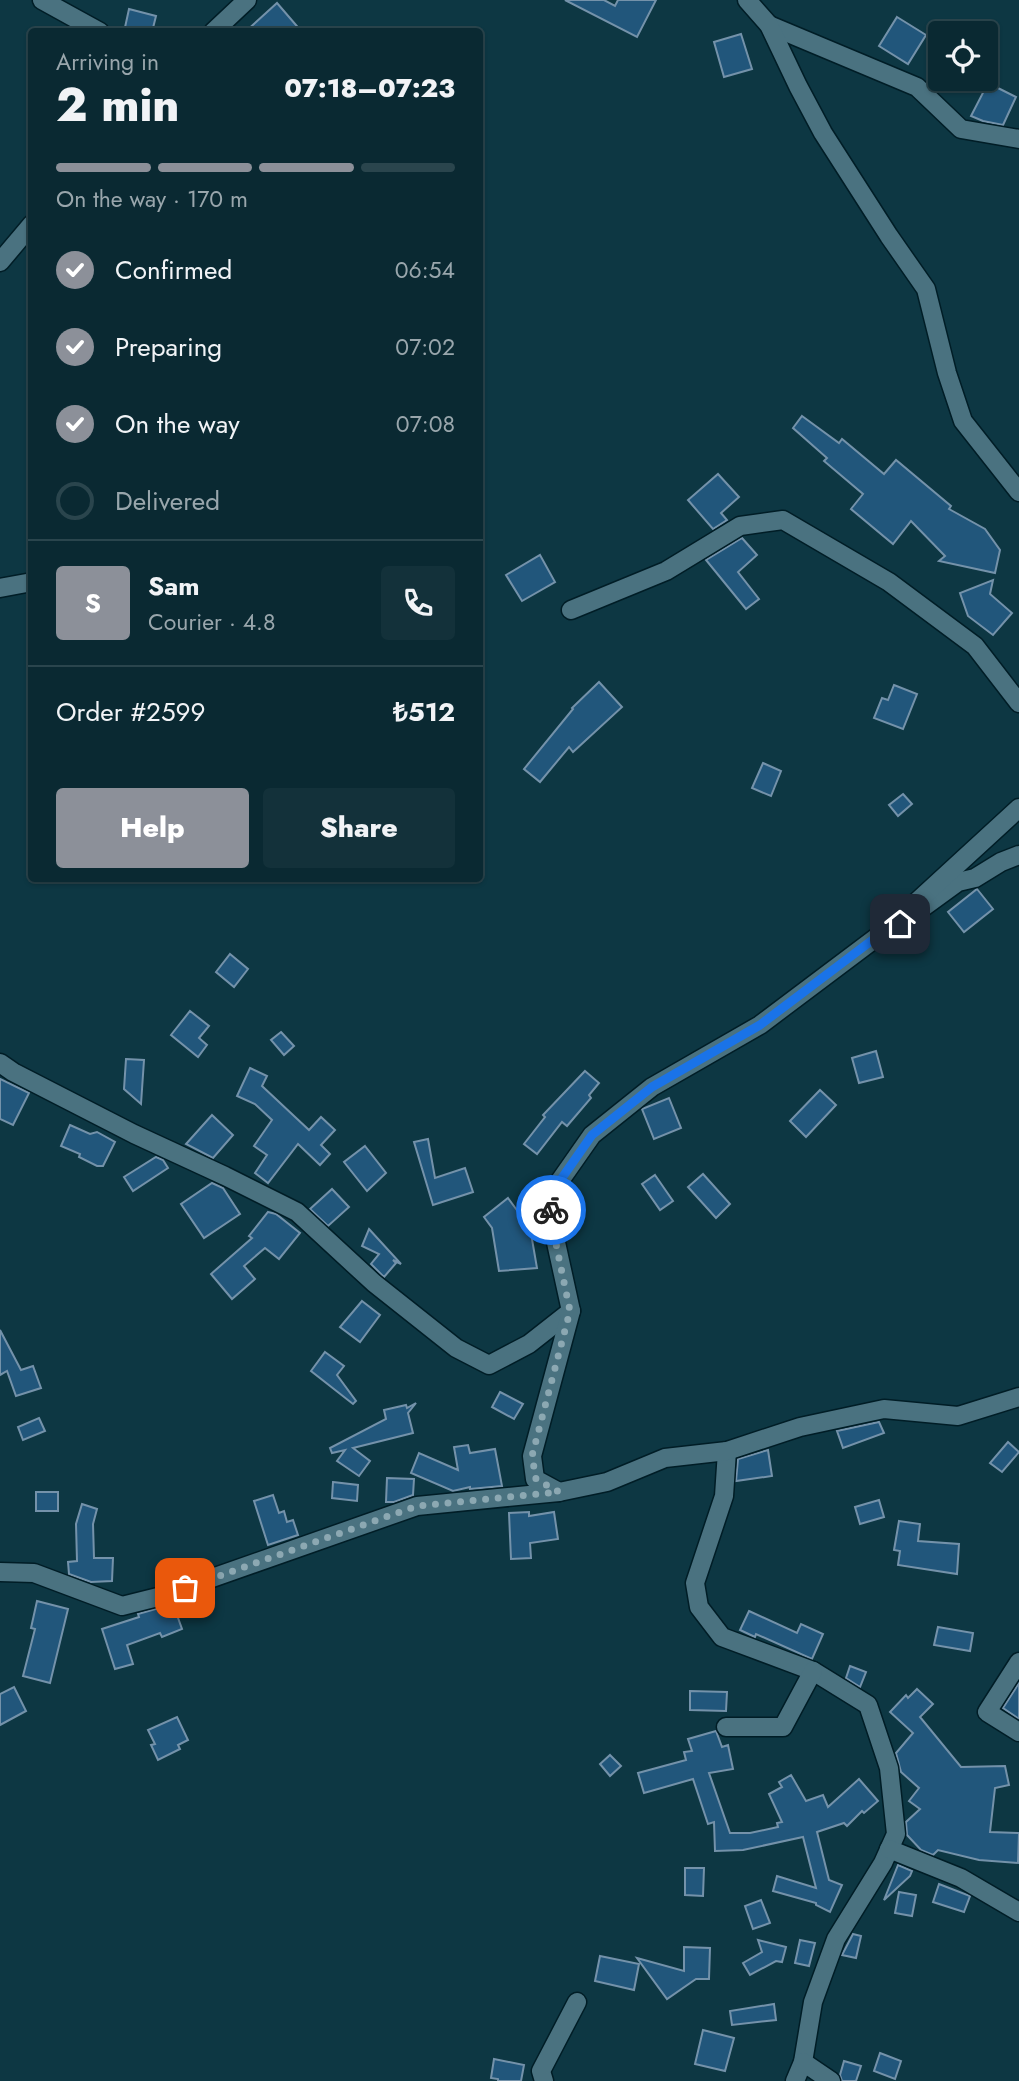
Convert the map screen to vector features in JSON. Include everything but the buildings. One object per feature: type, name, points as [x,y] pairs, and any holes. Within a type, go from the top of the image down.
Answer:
[{"type":"street","points":[[42,0],[93,28]]},
{"type":"street","points":[[217,28],[247,0]]},
{"type":"street","points":[[747,0],[769,25],[823,133],[926,289],[947,373],[963,421],[1019,492]]},
{"type":"street","points":[[769,25],[916,87],[961,129],[1019,139]]},
{"type":"street","points":[[0,262],[28,230]]},
{"type":"street","points":[[571,610],[666,570],[740,526],[783,520],[889,582],[975,646],[1019,703]]},
{"type":"street","points":[[0,588],[28,583]]},
{"type":"street","points":[[559,1492],[536,1479],[532,1456],[570,1311],[550,1215],[557,1185],[592,1135],[652,1087],[760,1025],[887,929],[1019,808]]},
{"type":"street","points":[[887,929],[900,924],[958,882],[975,878],[1001,862],[1019,855]]},
{"type":"street","points":[[0,1063],[134,1135],[297,1212],[374,1283],[456,1348],[489,1365],[529,1343],[570,1311]]},
{"type":"street","points":[[0,1572],[34,1573],[122,1606],[158,1597],[417,1506],[559,1492],[607,1482],[665,1458],[727,1451],[800,1427],[884,1409],[958,1416],[1019,1397]]},
{"type":"street","points":[[727,1451],[724,1496],[695,1583],[699,1607],[722,1637],[813,1671],[867,1705],[889,1768],[896,1834],[836,1939],[813,2002],[803,2062],[795,2081]]},
{"type":"street","points":[[1019,1662],[986,1712],[1019,1732]]},
{"type":"street","points":[[726,1727],[783,1727],[813,1671]]},
{"type":"street","points":[[889,1849],[961,1878],[1019,1912]]},
{"type":"street","points":[[544,2081],[541,2071],[577,2002]]},
{"type":"street","points":[[803,2062],[831,2081]]},
{"type":"way so far","points":[[185,1588],[417,1506],[559,1492],[536,1479],[532,1456],[570,1311],[551,1210]]},
{"type":"route","points":[[551,1210],[557,1185],[592,1135],[652,1087],[760,1025],[887,929],[900,924]]}]
